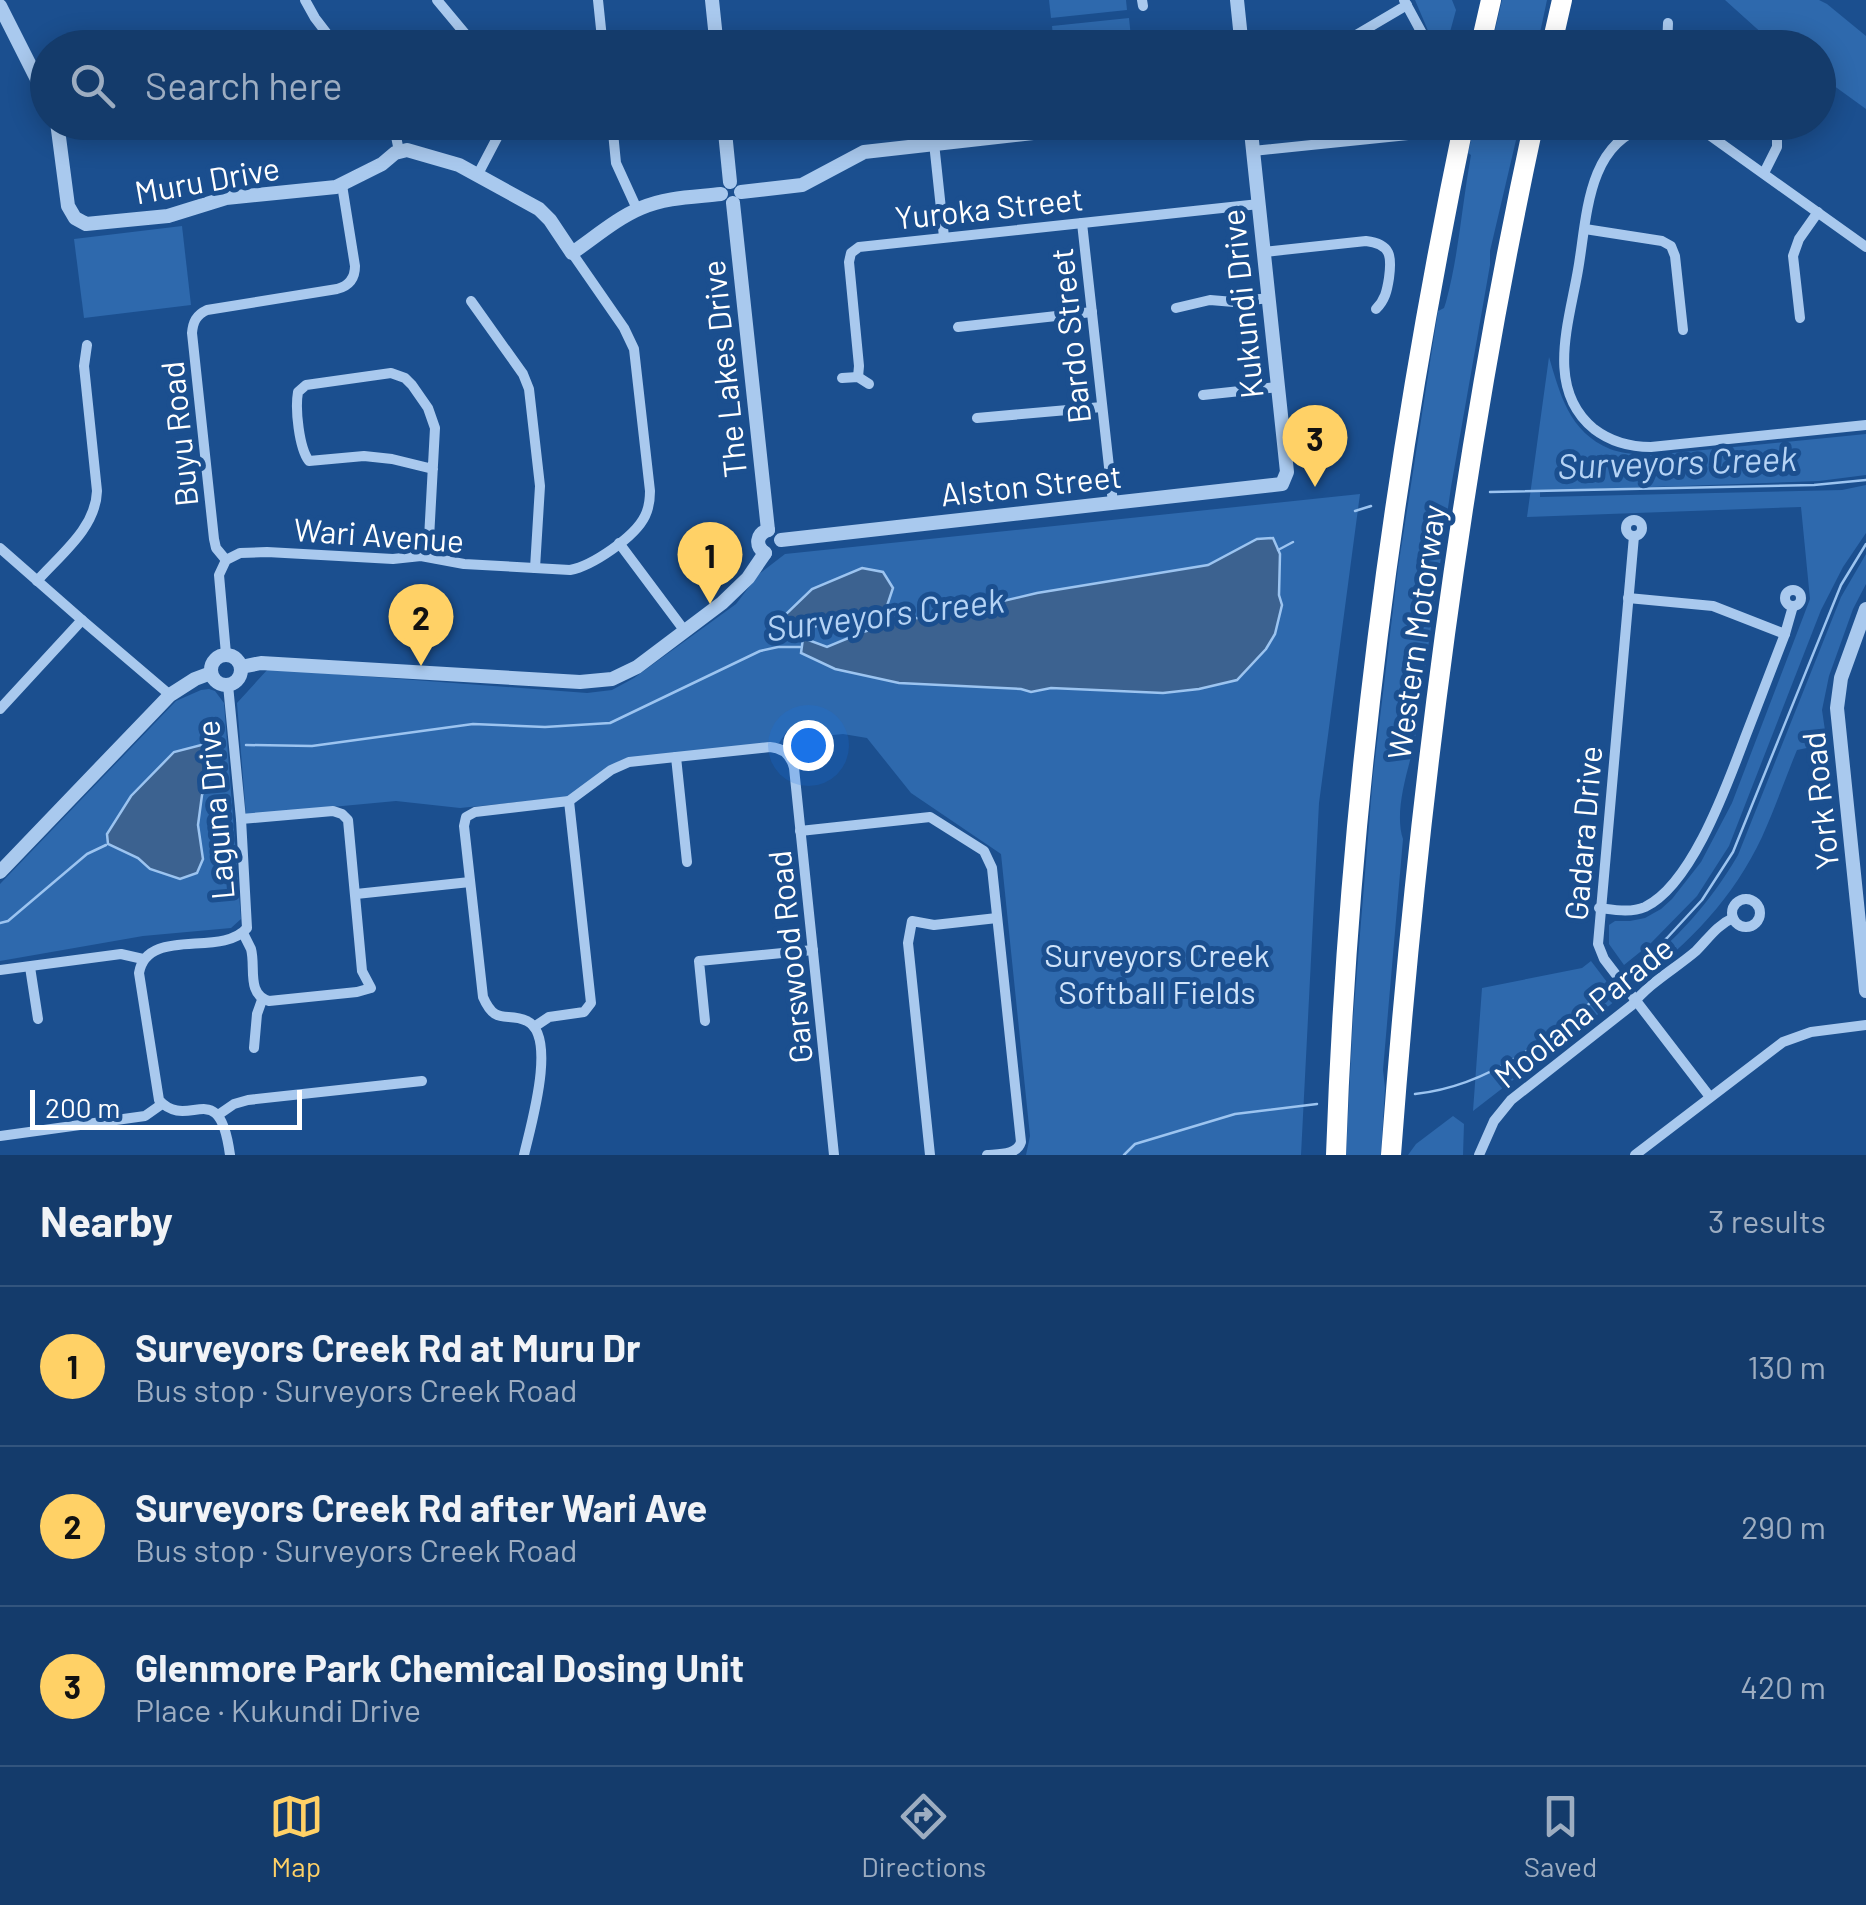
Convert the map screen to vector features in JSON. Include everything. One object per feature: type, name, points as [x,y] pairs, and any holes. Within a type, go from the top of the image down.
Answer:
[{"type":"highway","points":[[1484,30],[1490,0]]},
{"type":"highway","points":[[1555,30],[1562,0]]},
{"type":"highway","name":"Western Motorway","points":[[1336,1155],[1357,824],[1392,524],[1421,343],[1460,140]]},
{"type":"highway","name":"Western Motorway","points":[[1391,1155],[1415,875],[1446,618],[1486,368],[1530,140]]},
{"type":"street","points":[[305,0],[324,30]]},
{"type":"street","points":[[456,0],[442,4],[463,30]]},
{"type":"street","points":[[598,0],[602,30]]},
{"type":"street","points":[[712,0],[714,30]]},
{"type":"street","points":[[1237,0],[1240,30]]},
{"type":"street","points":[[1363,30],[1405,2],[1420,30]]},
{"type":"street","points":[[0,6],[30,65]]},
{"type":"street","points":[[1668,23],[1668,30]]},
{"type":"street","name":"Muru Drive","points":[[59,140],[68,206],[74,218],[86,224],[163,218],[221,199],[342,185],[399,151]]},
{"type":"street","points":[[396,140],[399,151],[410,150],[445,160],[543,213],[624,328],[636,355],[650,498],[641,522],[619,543],[684,630]]},
{"type":"street","points":[[477,176],[496,140]]},
{"type":"street","points":[[614,140],[616,162],[637,209]]},
{"type":"street","name":"The Lakes Drive","points":[[726,140],[768,530]]},
{"type":"street","points":[[572,253],[637,209],[666,200],[802,185],[864,152],[962,140]]},
{"type":"street","name":"Kukundi Drive","points":[[1252,140],[1285,480]]},
{"type":"street","points":[[1253,151],[1360,140]]},
{"type":"street","points":[[1620,140],[1598,170],[1564,369],[1568,392],[1584,420],[1601,434],[1626,445],[1651,447],[1866,425]]},
{"type":"street","points":[[1716,140],[1866,247]]},
{"type":"street","points":[[1764,173],[1777,140]]},
{"type":"street","points":[[934,143],[944,237]]},
{"type":"street","name":"Buyu Road","points":[[226,560],[214,539],[192,333],[194,322],[199,314],[210,310],[340,288],[349,283],[355,266],[342,185]]},
{"type":"street","name":"Yuroka Street","points":[[858,377],[849,262],[851,253],[863,246],[1259,204]]},
{"type":"street","points":[[1800,318],[1794,250],[1818,212]]},
{"type":"street","name":"Bardo Street","points":[[1082,223],[1113,503]]},
{"type":"street","points":[[1585,229],[1671,246],[1676,256],[1683,330]]},
{"type":"street","points":[[1264,252],[1380,244],[1389,252],[1391,265],[1385,297],[1376,309]]},
{"type":"street","points":[[1187,288],[1191,304]]},
{"type":"street","points":[[1176,308],[1210,300],[1269,298]]},
{"type":"street","points":[[471,300],[523,374],[529,389],[540,486],[535,568]]},
{"type":"street","points":[[958,326],[1092,312]]},
{"type":"street","points":[[37,582],[87,524],[96,507],[84,366],[87,344]]},
{"type":"street","points":[[428,557],[435,434],[432,418],[412,385],[396,374],[385,373],[306,385],[298,392],[302,449],[309,461],[364,456],[433,469]]},
{"type":"street","points":[[842,378],[858,377],[869,384]]},
{"type":"street","points":[[1203,395],[1278,387]]},
{"type":"street","points":[[976,418],[1102,407]]},
{"type":"street","name":"Alston Street","points":[[781,540],[1274,487],[1285,480]]},
{"type":"street","points":[[768,530],[781,540],[775,552],[765,553],[758,540],[768,530]]},
{"type":"street","name":"Gadara Drive","points":[[1634,536],[1597,935],[1600,952],[1710,1097]]},
{"type":"street","name":"Wari Avenue","points":[[226,560],[262,552],[393,559],[414,556],[464,564],[578,568],[619,543]]},
{"type":"street","points":[[0,548],[170,695]]},
{"type":"street","points":[[241,667],[261,663],[599,682],[626,674],[722,603],[748,578],[765,553]]},
{"type":"street","points":[[226,560],[218,581],[226,654]]},
{"type":"street","points":[[1628,598],[1713,606],[1785,634]]},
{"type":"street","points":[[1599,908],[1631,910],[1650,904],[1689,860],[1720,803],[1793,606]]},
{"type":"street","name":"York Road","points":[[1866,610],[1840,678],[1837,708],[1862,911],[1866,992]]},
{"type":"street","points":[[3,701],[82,620]]},
{"type":"street","points":[[226,654],[236,658],[241,667],[237,681],[228,685],[215,681],[211,673],[214,660],[226,654]]},
{"type":"street","points":[[0,872],[170,695],[211,673]]},
{"type":"street","name":"Laguna Drive","points":[[0,970],[121,954],[143,958],[162,948],[230,939],[243,933],[248,922],[228,685]]},
{"type":"street","name":"Garswood Road","points":[[676,757],[770,747],[787,754],[794,768],[834,1155]]},
{"type":"street","points":[[524,1155],[542,1069],[540,1036],[525,1020],[500,1017],[484,1001],[464,826],[468,815],[569,801],[620,765],[676,757],[687,862]]},
{"type":"street","points":[[534,1027],[548,1017],[584,1012],[593,1006],[569,801]]},
{"type":"street","points":[[241,820],[333,811],[342,814],[350,824],[362,971],[371,988],[262,1000],[256,992],[252,951],[243,933]]},
{"type":"street","points":[[800,831],[923,817],[934,819],[989,857],[1020,1142],[1014,1152],[987,1155]]},
{"type":"street","points":[[356,894],[470,882]]},
{"type":"street","points":[[930,1155],[908,943],[912,922],[934,925],[997,918]]},
{"type":"street","name":"Moolana Parade","points":[[1478,1155],[1494,1121],[1511,1100],[1733,918]]},
{"type":"street","points":[[706,1021],[699,961],[813,950]]},
{"type":"street","points":[[143,958],[139,974],[156,1092],[162,1104],[172,1110],[203,1109],[218,1116],[226,1129],[230,1155]]},
{"type":"street","points":[[30,967],[38,1019]]},
{"type":"street","points":[[254,1048],[262,1000]]},
{"type":"street","points":[[1635,1155],[1792,1038],[1866,1025]]},
{"type":"street","points":[[218,1116],[246,1100],[422,1082]]},
{"type":"street","points":[[0,1136],[148,1115],[162,1104]]},
{"type":"green space","points":[[1049,0],[1126,0],[1127,10],[1051,18]]},
{"type":"green space","points":[[1415,0],[1452,0],[1456,10],[1451,30],[1428,30]]},
{"type":"green space","points":[[1502,0],[1547,0],[1541,30],[1495,30]]},
{"type":"green space","points":[[1725,0],[1819,0],[1827,4],[1866,36],[1866,109],[1836,87],[1836,30],[1758,30]]},
{"type":"green space","points":[[1129,18],[1130,30],[1052,30],[1052,26]]},
{"type":"green space","points":[[1471,140],[1516,140],[1490,251],[1414,746],[1401,805],[1403,839],[1383,1070],[1381,1155],[1346,1155],[1373,776],[1398,568],[1438,311],[1444,308],[1454,266],[1471,155],[1468,153]]},
{"type":"green space","points":[[182,226],[191,305],[84,318],[74,239]]},
{"type":"green space","points":[[1549,357],[1562,398],[1576,422],[1596,442],[1617,451],[1642,456],[1866,434],[1866,475],[1819,481],[1540,491],[1540,497],[1842,490],[1866,485],[1866,533],[1821,610],[1729,846],[1697,896],[1624,965],[1609,944],[1609,925],[1645,918],[1672,899],[1701,862],[1732,803],[1810,599],[1801,507],[1527,517]]},
{"type":"green space","name":"Surveyors Creek Softball Fields","points":[[1360,494],[1319,803],[1301,1155],[1026,1155],[1030,1136],[1001,854],[911,793],[867,738],[843,734],[804,738],[787,731],[779,743],[627,758],[568,797],[460,808],[396,801],[246,815],[237,703],[268,669],[587,693],[612,690],[736,604],[759,574],[785,554]]},
{"type":"green space","points":[[1866,554],[1866,584],[1829,676],[1822,710],[1827,744],[1797,750],[1762,837],[1738,880],[1692,935],[1637,983],[1632,976],[1691,920],[1738,855],[1841,597]]},
{"type":"green space","points":[[209,689],[224,703],[241,919],[231,928],[143,936],[0,961],[0,884],[176,701]]},
{"type":"green space","points":[[1591,961],[1619,998],[1473,1111],[1482,988],[1582,968]]},
{"type":"green space","points":[[1453,1116],[1464,1124],[1463,1155],[1408,1155],[1416,1144]]},
{"type":"shaded area","points":[[1273,538],[1280,554],[1282,605],[1275,634],[1237,680],[1163,693],[1051,688],[1031,692],[899,683],[835,669],[801,653],[803,638],[827,647],[907,619],[1208,565],[1257,539]]},
{"type":"shaded area","points":[[862,568],[883,572],[893,588],[886,609],[876,617],[791,630],[785,615],[812,589]]},
{"type":"shaded area","points":[[205,744],[216,747],[218,763],[202,795],[198,825],[203,859],[197,873],[180,879],[150,869],[138,858],[108,844],[107,834],[131,796],[174,752]]},
{"type":"waterway","name":"Surveyors Creek","points":[[1490,492],[1814,485],[1866,480]]},
{"type":"waterway","name":"Surveyors Creek","points":[[1355,511],[1371,506]]},
{"type":"waterway","name":"Surveyors Creek","points":[[1278,550],[1293,542]]},
{"type":"waterway","points":[[1627,972],[1667,938],[1702,900],[1733,852],[1841,585],[1866,544]]},
{"type":"waterway","name":"Surveyors Creek","points":[[246,745],[312,746],[473,724],[545,727],[610,723],[760,651],[800,647]]},
{"type":"waterway","name":"Surveyors Creek","points":[[0,923],[8,921],[87,854],[106,845]]},
{"type":"waterway","points":[[1415,1094],[1470,1081],[1520,1056],[1609,987]]},
{"type":"waterway","points":[[1124,1155],[1135,1144],[1235,1114],[1317,1104]]},
{"type":"place","name":"Glenmore Park Chemical Dosing Unit","points":[[1315,487]]},
{"type":"place","name":"Surveyors Creek Rd at Muru Dr","points":[[710,604]]},
{"type":"place","name":"Surveyors Creek Rd after Wari Ave","points":[[421,666]]}]
